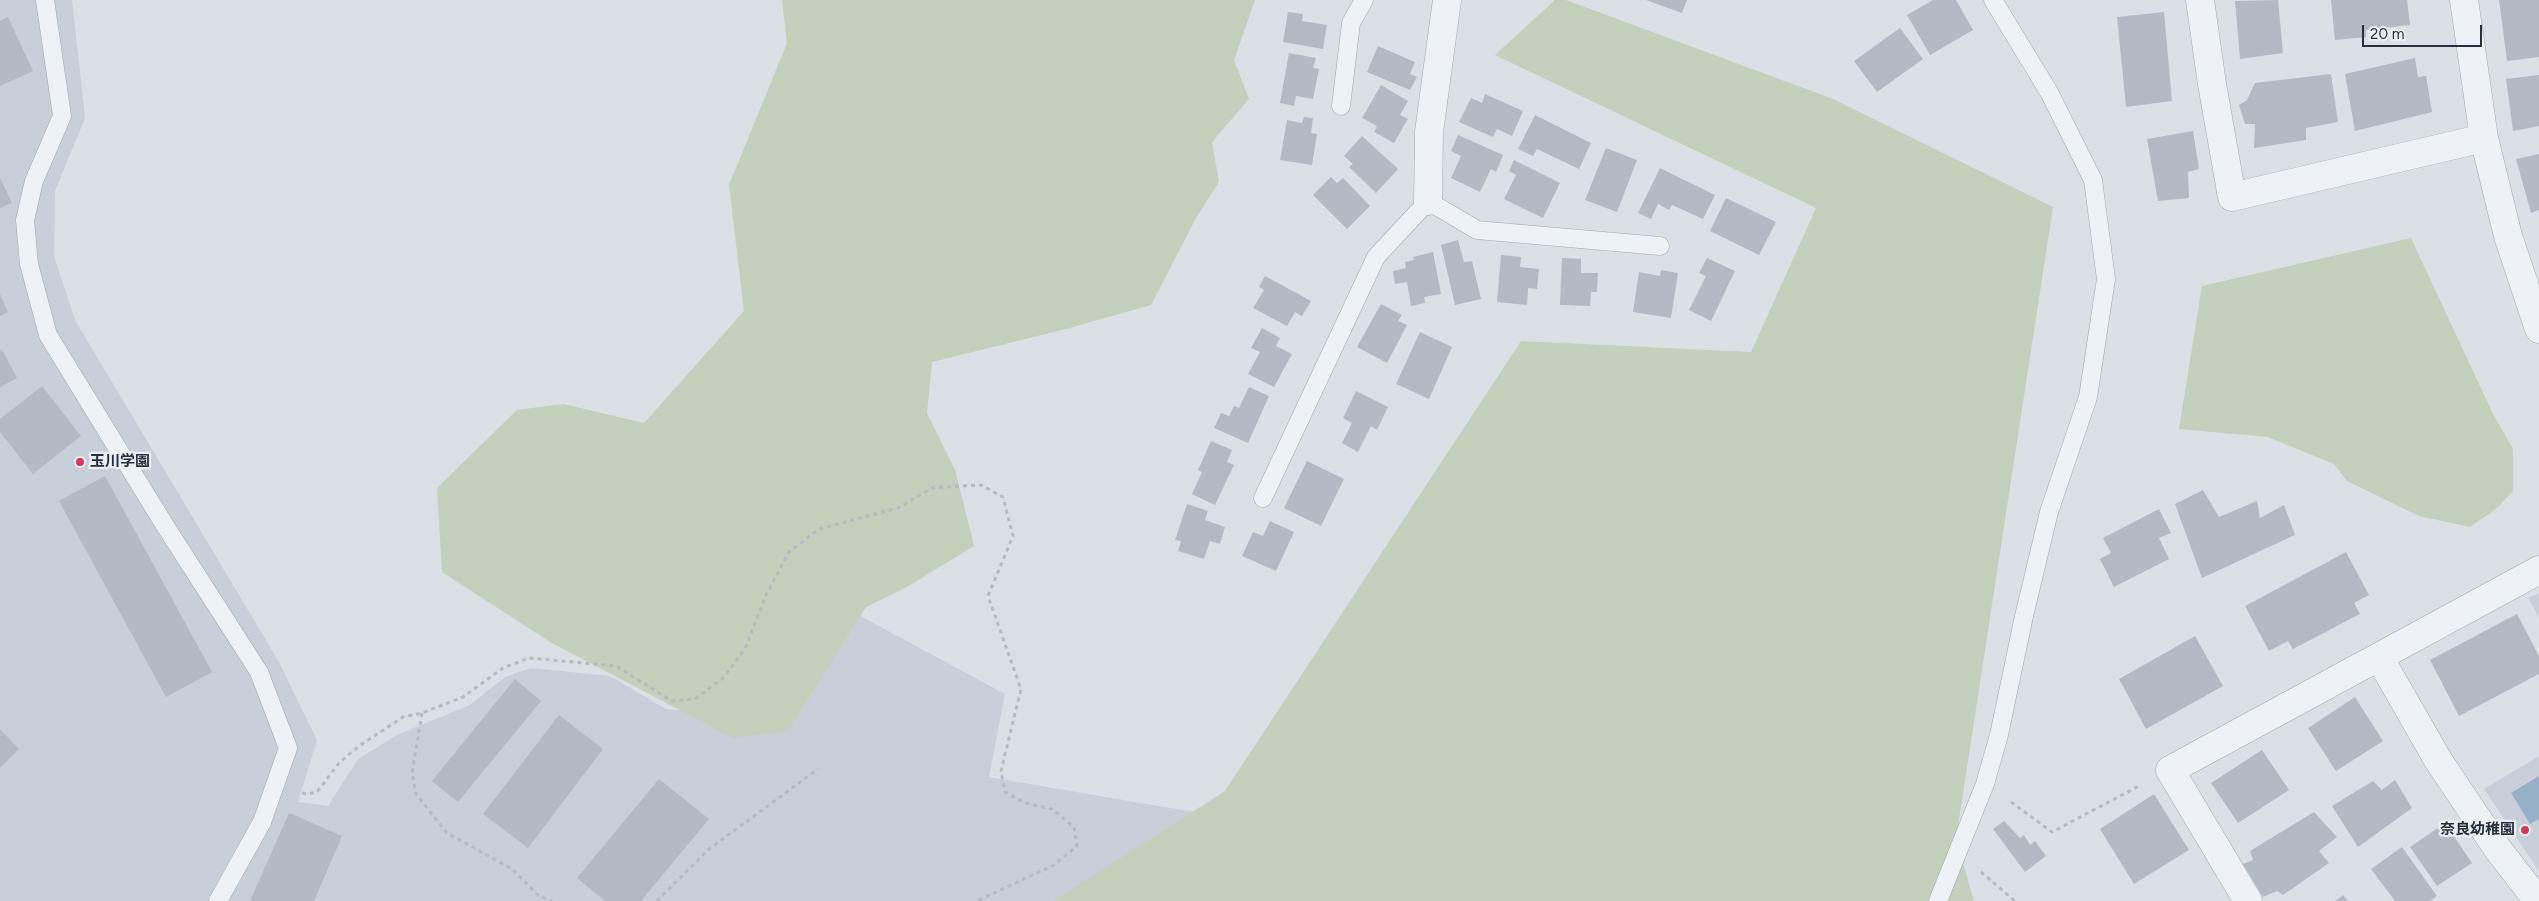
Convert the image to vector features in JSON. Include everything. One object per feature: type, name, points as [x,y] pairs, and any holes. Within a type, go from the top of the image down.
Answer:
[{"type":"street","points":[[1428,201],[1428,132],[1447,0]]},
{"type":"street","points":[[2200,0],[2212,84],[2232,197],[2484,138]]},
{"type":"street","points":[[2464,0],[2484,138],[2508,236],[2539,329]]},
{"type":"street","points":[[2248,901],[2170,770],[2539,570]]},
{"type":"street","points":[[2378,657],[2438,760],[2497,848],[2538,901]]},
{"type":"lane","points":[[45,0],[62,116],[34,181],[25,220],[29,264],[48,335],[164,524],[260,672],[288,748],[262,822],[218,901]]},
{"type":"lane","points":[[1341,106],[1351,23],[1364,0]]},
{"type":"lane","points":[[1938,901],[1985,784],[1999,735],[2024,616],[2050,512],[2088,397],[2106,279],[2093,180],[2049,92],[1993,0]]},
{"type":"lane","points":[[1262,498],[1376,257],[1428,201],[1477,230],[1660,246]]},
{"type":"path","points":[[278,776],[296,792],[308,794],[317,792],[340,762],[359,746],[403,717],[422,713],[463,697],[503,668],[529,658],[616,666],[672,701],[695,699],[723,678],[745,649],[766,595],[789,552],[819,529],[898,508],[932,488],[981,485],[1003,497],[1013,536],[988,596],[1021,688],[1002,771],[1005,792],[1025,803],[1052,809],[1074,827],[1077,846],[1054,865],[977,901]]},
{"type":"path","points":[[422,713],[412,773],[416,794],[447,833],[512,869],[538,895],[552,901]]},
{"type":"path","points":[[657,901],[710,849],[818,769]]},
{"type":"path","points":[[1985,784],[2052,832],[2170,770]]},
{"type":"path","points":[[1958,852],[2015,901]]},
{"type":"shaded area","name":"玉川学園","points":[[0,0],[72,0],[85,118],[55,191],[54,256],[75,320],[279,662],[317,740],[298,802],[328,806],[358,759],[399,734],[470,705],[505,677],[531,668],[610,676],[666,709],[690,711],[838,604],[1005,694],[989,777],[1269,825],[1160,901],[0,901]]},
{"type":"shaded area","points":[[2539,593],[2539,617],[2528,598]]},
{"type":"shaded area","name":"奈良幼稚園","points":[[2539,756],[2539,871],[2484,789]]},
{"type":"green space","points":[[782,0],[1255,0],[1234,60],[1249,99],[1212,142],[1219,182],[1196,218],[1151,305],[1066,329],[932,362],[927,413],[955,470],[974,546],[907,587],[866,607],[788,731],[733,738],[550,642],[442,572],[437,488],[517,410],[563,404],[644,423],[744,311],[729,185],[787,43]]},
{"type":"green space","points":[[1555,0],[1566,0],[1833,99],[2053,207],[1956,839],[1974,901],[1054,901],[1225,791],[1521,341],[1751,352],[1816,208],[1495,55]]},
{"type":"green space","points":[[2411,238],[2493,414],[2513,449],[2513,491],[2496,509],[2470,527],[2419,516],[2347,481],[2334,464],[2268,437],[2179,429],[2202,286]]},
{"type":"water","points":[[2539,776],[2539,819],[2530,824],[2511,793]]},
{"type":"building","points":[[1646,0],[1687,0],[1682,13]]},
{"type":"building","points":[[1933,0],[1956,0],[1973,30],[1930,55],[1907,15]]},
{"type":"building","points":[[2278,0],[2283,53],[2240,59],[2235,1]]},
{"type":"building","points":[[2331,0],[2407,0],[2410,25],[2366,30],[2366,37],[2335,40]]},
{"type":"building","points":[[2499,0],[2539,0],[2539,57],[2507,61]]},
{"type":"building","points":[[1288,12],[1303,14],[1302,21],[1327,25],[1323,49],[1283,42]]},
{"type":"building","points":[[2164,12],[2172,101],[2126,107],[2117,17]]},
{"type":"building","points":[[8,17],[33,71],[0,86],[0,21]]},
{"type":"building","points":[[1900,28],[1923,59],[1877,92],[1854,61]]},
{"type":"building","points":[[1378,46],[1415,62],[1410,74],[1417,77],[1410,90],[1367,72]]},
{"type":"building","points":[[1289,53],[1316,58],[1313,68],[1319,69],[1313,99],[1296,96],[1294,106],[1280,103]]},
{"type":"building","points":[[2415,58],[2418,77],[2426,76],[2432,112],[2355,131],[2345,74]]},
{"type":"building","points":[[2331,74],[2338,122],[2306,128],[2306,140],[2254,148],[2255,124],[2245,124],[2239,105],[2247,100],[2255,83]]},
{"type":"building","points":[[2539,75],[2539,126],[2513,131],[2506,79]]},
{"type":"building","points":[[1381,85],[1408,101],[1400,115],[1408,119],[1394,143],[1374,132],[1377,126],[1362,118]]},
{"type":"building","points":[[1485,94],[1523,111],[1512,136],[1497,129],[1493,137],[1459,122],[1471,98],[1482,103]]},
{"type":"building","points":[[1535,115],[1591,143],[1579,169],[1537,149],[1533,156],[1518,149]]},
{"type":"building","points":[[1304,117],[1313,118],[1311,133],[1317,134],[1312,165],[1280,160],[1287,120],[1302,123]]},
{"type":"building","points":[[2193,131],[2199,169],[2188,172],[2189,198],[2158,201],[2147,139]]},
{"type":"building","points":[[1458,135],[1503,155],[1496,172],[1491,169],[1480,192],[1451,178],[1461,156],[1451,151]]},
{"type":"building","points":[[1362,136],[1398,169],[1376,193],[1349,167],[1353,164],[1344,156]]},
{"type":"building","points":[[1606,148],[1637,160],[1617,212],[1585,200]]},
{"type":"building","points":[[2539,154],[2539,210],[2531,213],[2516,159]]},
{"type":"building","points":[[1514,160],[1560,183],[1543,218],[1504,199],[1516,175],[1509,171]]},
{"type":"building","points":[[1660,168],[1715,195],[1703,219],[1672,205],[1669,210],[1658,204],[1651,219],[1638,213]]},
{"type":"building","points":[[1331,177],[1337,183],[1343,178],[1370,206],[1347,229],[1313,195]]},
{"type":"building","points":[[0,178],[12,203],[0,208]]},
{"type":"building","points":[[1726,198],[1776,222],[1759,255],[1710,231]]},
{"type":"building","points":[[1458,240],[1464,262],[1472,261],[1481,299],[1455,305],[1441,245]]},
{"type":"building","points":[[1433,252],[1441,294],[1424,297],[1425,303],[1411,306],[1407,282],[1395,284],[1393,271],[1406,268],[1405,262],[1414,260],[1413,257]]},
{"type":"building","points":[[1501,255],[1521,257],[1520,267],[1539,269],[1537,289],[1528,288],[1527,305],[1497,302]]},
{"type":"building","points":[[1562,258],[1581,259],[1581,273],[1598,273],[1597,292],[1591,292],[1590,306],[1560,305]]},
{"type":"building","points":[[1707,258],[1735,271],[1711,321],[1689,310],[1706,276],[1699,273]]},
{"type":"building","points":[[1661,270],[1678,273],[1671,318],[1633,312],[1639,272],[1660,276]]},
{"type":"building","points":[[1265,276],[1311,301],[1302,316],[1295,312],[1287,326],[1253,308],[1264,290],[1259,287]]},
{"type":"building","points":[[0,294],[8,312],[0,316]]},
{"type":"building","points":[[1381,304],[1402,315],[1398,321],[1407,325],[1387,363],[1357,347]]},
{"type":"building","points":[[1262,328],[1280,338],[1276,346],[1292,354],[1274,387],[1248,374],[1260,352],[1251,348]]},
{"type":"building","points":[[1420,332],[1452,347],[1429,399],[1396,384]]},
{"type":"building","points":[[2,350],[17,378],[0,387],[0,351]]},
{"type":"building","points":[[42,386],[81,436],[33,474],[0,432],[0,419]]},
{"type":"building","points":[[1249,387],[1269,396],[1248,443],[1214,428],[1221,413],[1229,416],[1234,406],[1239,408]]},
{"type":"building","points":[[1356,391],[1388,407],[1377,430],[1371,426],[1358,452],[1342,443],[1352,423],[1343,418]]},
{"type":"building","points":[[1211,441],[1232,450],[1227,462],[1234,465],[1215,505],[1192,494],[1202,472],[1198,470]]},
{"type":"building","points":[[1307,461],[1344,479],[1321,526],[1284,508]]},
{"type":"building","points":[[105,476],[212,672],[166,697],[59,501]]},
{"type":"building","points":[[2203,490],[2219,517],[2257,501],[2260,518],[2284,505],[2295,535],[2202,578],[2175,504]]},
{"type":"building","points":[[1187,504],[1208,511],[1205,520],[1225,527],[1220,544],[1210,541],[1204,559],[1178,551],[1181,541],[1175,540]]},
{"type":"building","points":[[2159,509],[2171,533],[2159,538],[2169,559],[2114,587],[2100,559],[2111,553],[2103,538]]},
{"type":"building","points":[[1270,521],[1294,532],[1276,571],[1242,556],[1253,532],[1263,536]]},
{"type":"building","points":[[2346,552],[2369,595],[2354,603],[2360,614],[2293,649],[2288,641],[2269,651],[2245,606]]},
{"type":"building","points":[[2517,614],[2539,656],[2539,674],[2459,716],[2430,660]]},
{"type":"building","points":[[2195,636],[2223,686],[2146,729],[2119,679]]},
{"type":"building","points":[[515,679],[541,701],[458,802],[432,781]]},
{"type":"building","points":[[2355,697],[2383,741],[2336,771],[2308,728]]},
{"type":"building","points":[[559,715],[603,749],[528,848],[483,814]]},
{"type":"building","points":[[0,729],[19,749],[0,768]]},
{"type":"building","points":[[2262,750],[2289,790],[2238,823],[2211,783]]},
{"type":"building","points":[[659,779],[709,819],[641,901],[605,901],[577,878]]},
{"type":"building","points":[[2395,780],[2412,808],[2358,847],[2332,806],[2373,781],[2382,790]]},
{"type":"building","points":[[2154,794],[2189,850],[2134,884],[2100,829]]},
{"type":"building","points":[[2314,812],[2337,837],[2319,851],[2329,863],[2283,895],[2277,891],[2263,897],[2243,864],[2253,860],[2250,851]]},
{"type":"building","points":[[289,813],[342,836],[314,901],[250,901]]},
{"type":"building","points":[[2004,821],[2020,838],[2024,835],[2030,845],[2035,841],[2046,856],[2025,872],[1993,829]]},
{"type":"building","points":[[2445,823],[2472,863],[2437,886],[2410,847]]},
{"type":"building","points":[[2402,847],[2437,896],[2430,901],[2395,901],[2371,869]]},
{"type":"building","points":[[2343,895],[2348,901],[2335,901]]},
{"type":"place","name":"玉川学園","points":[[80,462]]},
{"type":"place","name":"奈良幼稚園","points":[[2525,830]]}]
